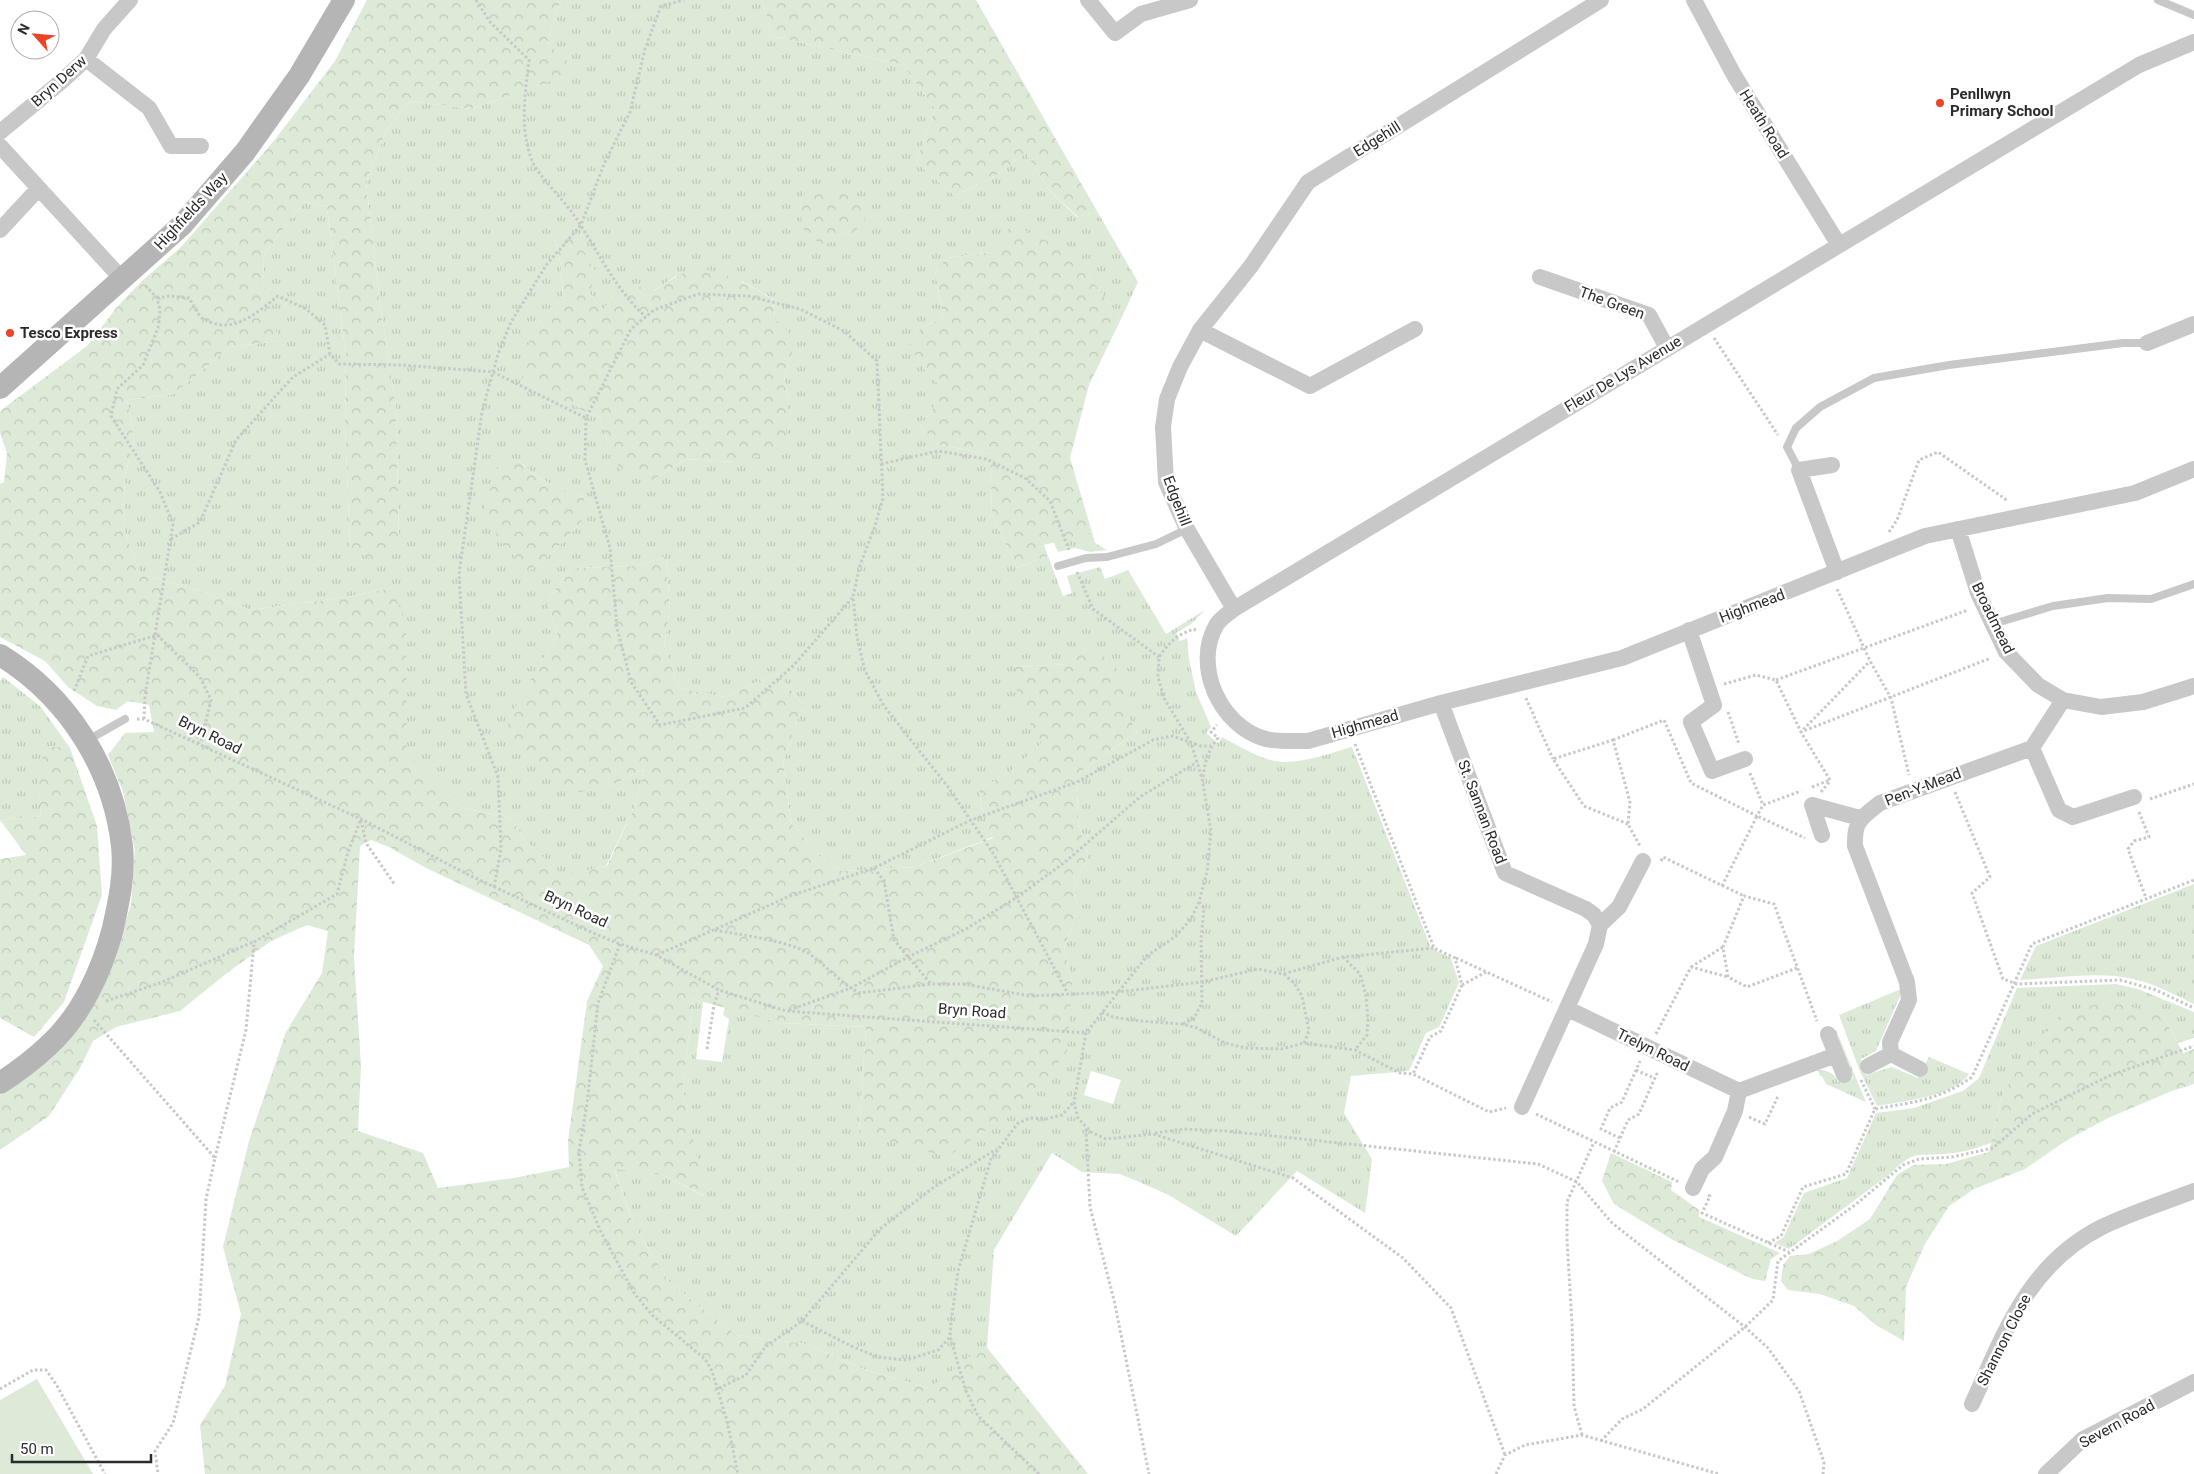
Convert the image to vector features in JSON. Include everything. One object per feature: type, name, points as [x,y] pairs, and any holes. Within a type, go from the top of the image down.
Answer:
[{"type":"main road","name":"Highfields Way","points":[[0,388],[182,225],[245,152],[299,76],[344,0]]},
{"type":"main road","points":[[0,655],[37,681],[64,709],[87,741],[113,800],[122,847],[121,891],[108,948],[92,987],[69,1022],[49,1046],[21,1070],[0,1083]]},
{"type":"street","name":"Bryn Derw","points":[[0,132],[64,80],[86,59],[104,29],[130,0]]},
{"type":"street","points":[[1088,0],[1115,33],[1141,14],[1190,0]]},
{"type":"street","name":"Edgehill","points":[[1234,609],[1187,529],[1166,482],[1162,427],[1167,399],[1180,367],[1200,330],[1251,266],[1308,182],[1601,0]]},
{"type":"street","name":"Heath Road","points":[[1694,0],[1734,75],[1839,245]]},
{"type":"street","name":"Fleur De Lys Avenue","points":[[1308,741],[1288,742],[1265,738],[1246,729],[1229,714],[1216,695],[1209,677],[1207,656],[1212,635],[1218,622],[1234,609],[2139,65],[2194,42]]},
{"type":"street","points":[[86,59],[149,108],[171,146],[201,146]]},
{"type":"street","points":[[0,146],[39,188],[128,275]]},
{"type":"street","points":[[0,230],[39,188]]},
{"type":"street","name":"The Green","points":[[1540,277],[1649,315],[1667,348]]},
{"type":"street","points":[[2148,343],[2194,324]]},
{"type":"street","points":[[1200,330],[1310,386],[1415,329]]},
{"type":"street","points":[[1832,465],[1799,470],[1834,573]]},
{"type":"street","name":"Highmead","points":[[1308,741],[1519,682],[1622,658],[1925,536],[2135,493],[2194,469]]},
{"type":"street","name":"Broadmead","points":[[1958,529],[1984,604],[2006,652],[2038,685],[2063,700],[2100,707],[2143,702],[2194,686]]},
{"type":"street","points":[[1689,630],[1714,705],[1691,722],[1712,771],[1745,759]]},
{"type":"street","points":[[2063,700],[2032,748],[2059,810],[2074,817],[2134,797]]},
{"type":"street","name":"St. Sannan Road","points":[[1441,703],[1505,873],[1586,909],[1594,915],[1600,925]]},
{"type":"street","name":"Pen-Y-Mead","points":[[1860,818],[1880,803],[2032,748]]},
{"type":"street","points":[[1822,835],[1812,805],[1860,818],[1855,832],[1855,846],[1907,982],[1909,1000],[1890,1042],[1891,1054]]},
{"type":"street","points":[[1521,1109],[1596,944],[1600,925],[1619,907],[1648,854]]},
{"type":"street","name":"Trelyn Road","points":[[1568,1009],[1645,1052],[1739,1092]]},
{"type":"street","points":[[1826,1030],[1836,1055],[1857,1073],[1891,1054]]},
{"type":"street","points":[[1891,1054],[1920,1069]]},
{"type":"street","points":[[1693,1188],[1702,1169],[1715,1157],[1735,1111],[1739,1092],[1836,1055]]},
{"type":"street","name":"Shannon Close","points":[[1972,1404],[2008,1325],[2025,1295],[2060,1255],[2101,1228],[2193,1195]]},
{"type":"street","name":"Severn Road","points":[[2046,1474],[2083,1439],[2194,1382]]},
{"type":"lane","points":[[2158,0],[2194,15]]},
{"type":"lane","points":[[1799,470],[1787,447],[1796,428],[1820,407],[1874,378],[1949,364],[2123,343],[2148,343]]},
{"type":"lane","points":[[1058,566],[1086,558],[1108,557],[1146,546],[1187,529]]},
{"type":"lane","points":[[1993,624],[2053,606],[2108,598],[2151,599],[2194,584]]},
{"type":"lane","points":[[87,741],[125,719]]},
{"type":"path","points":[[476,0],[490,22],[529,60],[523,118],[533,163],[580,225],[636,308],[646,317]]},
{"type":"path","points":[[494,886],[501,848],[498,777],[466,694],[460,574],[482,412],[493,372],[511,322],[547,264],[580,225],[604,164],[630,112],[645,49],[662,6],[684,0]]},
{"type":"path","points":[[128,275],[157,298],[160,310],[158,328],[143,365],[117,389],[111,416],[160,492],[173,524],[145,696],[144,719]]},
{"type":"path","points":[[854,597],[793,666],[745,708],[660,725],[631,682],[616,628],[610,548],[585,460],[586,418],[631,329],[654,310],[698,294],[748,296],[800,309],[844,331],[877,361],[883,498],[875,526],[860,565],[854,597],[857,637],[865,672],[884,706],[948,787],[993,853],[1068,994]]},
{"type":"path","points":[[157,298],[170,296],[189,298],[201,317],[219,324],[239,324],[278,296],[306,309],[325,325],[330,354],[339,364],[401,365],[493,372],[586,418]]},
{"type":"path","points":[[1706,325],[1756,404],[1788,449]]},
{"type":"path","points":[[171,540],[200,522],[236,440],[293,377],[330,354]]},
{"type":"path","points":[[881,464],[938,451],[986,459],[1025,478],[1050,501],[1093,609],[1159,657]]},
{"type":"path","points":[[1875,556],[1897,520],[1919,460],[1938,452],[1998,492],[2026,514]]},
{"type":"path","points":[[1834,573],[1870,661],[1891,698],[1913,791]]},
{"type":"path","points":[[1718,686],[1756,675],[1776,680],[1984,604]]},
{"type":"path","points":[[1212,635],[1193,629],[1178,636],[1159,657],[1158,677],[1164,698],[1191,743],[1202,778],[1211,831],[1207,872],[1199,902],[1191,919],[1176,936],[1147,956],[1086,1033],[1074,1102],[1078,1118],[1086,1128],[1106,1139],[1183,1129],[1226,1131],[1538,1164],[1577,1182],[1612,1223],[1745,1326],[1768,1348],[1799,1391],[1824,1462],[1823,1474]]},
{"type":"path","points":[[64,709],[88,656],[156,635]]},
{"type":"path","points":[[156,635],[200,677],[211,700],[201,742],[196,743]]},
{"type":"path","points":[[1801,732],[2006,652]]},
{"type":"path","points":[[1801,732],[1870,661]]},
{"type":"path","points":[[1722,886],[1763,805],[1830,780],[1801,732],[1776,680]]},
{"type":"path","points":[[1519,682],[1553,759],[1584,806],[1628,824]]},
{"type":"path","points":[[1725,704],[1763,805]]},
{"type":"path","name":"Bryn Road","points":[[125,719],[144,719],[361,819],[494,886],[620,944],[656,955],[719,990],[786,1011],[1086,1033]]},
{"type":"path","points":[[1553,759],[1613,740],[1664,720],[1691,783],[1807,839],[1822,835]]},
{"type":"path","points":[[1202,778],[1205,761],[1211,746],[1218,738],[1211,732],[1219,723]]},
{"type":"path","points":[[656,955],[790,896],[874,868],[971,820],[1077,782],[1153,740],[1172,736],[1201,746],[1211,746]]},
{"type":"path","points":[[1613,740],[1630,802],[1628,824],[1638,845],[1648,854],[1663,857],[1744,896],[1774,904],[1818,1023],[1826,1030]]},
{"type":"path","points":[[1354,741],[1434,948]]},
{"type":"path","points":[[786,1011],[851,988],[908,956],[966,929],[1016,898],[1065,862],[1140,797],[1197,762]]},
{"type":"path","points":[[1949,777],[1990,877],[1972,893],[2003,979],[2014,983],[2120,980],[2156,990],[2194,1008]]},
{"type":"path","points":[[2146,898],[2128,849],[2134,841],[2149,837],[2134,797],[2146,795],[2148,799],[2194,784]]},
{"type":"path","points":[[80,1004],[109,1000],[160,983],[254,942],[337,894],[348,852],[361,819]]},
{"type":"path","points":[[361,819],[366,843],[395,885]]},
{"type":"path","points":[[1634,879],[1654,875],[1663,857]]},
{"type":"path","points":[[874,868],[884,881],[894,940],[931,984]]},
{"type":"path","points":[[1875,1109],[1932,1099],[1954,1090],[1972,1077],[2032,944],[2194,880]]},
{"type":"path","points":[[1728,977],[1723,947],[1744,896]]},
{"type":"path","points":[[1182,1024],[1194,1018],[1202,1003],[1201,939],[1204,908],[1199,902]]},
{"type":"path","points":[[715,930],[769,940],[807,953],[851,988],[860,992],[931,984],[964,984],[1030,996],[1118,992],[1202,982],[1258,969],[1283,974],[1342,957],[1434,948],[1568,1009]]},
{"type":"path","points":[[158,1474],[155,1451],[173,1423],[199,1316],[206,1199],[246,1030],[254,942]]},
{"type":"path","points":[[620,944],[598,1003],[587,1104],[578,1152],[582,1187],[601,1232],[634,1293],[652,1315],[705,1359],[718,1388],[738,1474]]},
{"type":"path","points":[[1620,1138],[1601,1129],[1610,1108],[1622,1102],[1645,1052],[1691,967],[1723,947]]},
{"type":"path","points":[[1342,957],[1360,974],[1366,995],[1367,1035],[1355,1050]]},
{"type":"path","points":[[1455,958],[1462,985]]},
{"type":"path","points":[[1691,967],[1728,977],[1747,987],[1797,968]]},
{"type":"path","points":[[1413,1074],[1430,1037],[1441,1031],[1462,985],[1486,972]]},
{"type":"path","points":[[1283,974],[1294,983],[1302,996],[1310,1031],[1304,1044]]},
{"type":"path","points":[[708,1049],[714,1004],[719,990]]},
{"type":"path","points":[[80,1004],[215,1158]]},
{"type":"path","points":[[1102,1012],[1113,1017],[1182,1024],[1197,1028],[1225,1043],[1245,1048],[1280,1049],[1304,1044],[1355,1050],[1400,1073],[1413,1074],[1489,1112],[1521,1109],[1676,1180]]},
{"type":"path","points":[[1601,1441],[1622,1419],[1643,1409],[1745,1326],[1773,1300],[1778,1261],[1855,1205],[1904,1165],[1919,1159],[1952,1157],[1993,1148],[2032,1114],[2111,1075],[2194,1046]]},
{"type":"path","points":[[1614,1152],[1628,1120],[1639,1114],[1661,1064]]},
{"type":"path","points":[[1636,1070],[1654,1078]]},
{"type":"path","points":[[1857,1073],[1875,1109]]},
{"type":"path","points":[[1744,1115],[1765,1124],[1780,1091]]},
{"type":"path","points":[[1039,1474],[978,1416],[966,1391],[950,1336],[958,1271],[991,1159],[1018,1123],[1030,1118],[1046,1119],[1062,1115],[1074,1102]]},
{"type":"path","points":[[1768,1243],[1781,1236],[1803,1187],[1846,1174],[1875,1109]]},
{"type":"path","points":[[1086,1128],[1090,1207],[1114,1300],[1149,1474]]},
{"type":"path","points":[[1153,1134],[1293,1178],[1403,1258],[1451,1308],[1506,1455]]},
{"type":"path","points":[[1582,1435],[1574,1406],[1567,1240],[1568,1202],[1594,1142]]},
{"type":"path","points":[[718,1388],[746,1375],[765,1347],[802,1321],[880,1229],[934,1187],[999,1148]]},
{"type":"path","points":[[1710,1196],[1702,1213],[1789,1252]]},
{"type":"path","points":[[802,1321],[851,1346],[878,1357],[906,1360],[938,1350],[950,1336]]},
{"type":"path","points":[[0,1389],[33,1370],[46,1370],[56,1384],[105,1474]]},
{"type":"path","points":[[1496,1474],[1506,1455],[1525,1446],[1582,1435],[1719,1474]]},
{"type":"green space","points":[[367,0],[561,0],[547,43],[579,71],[471,109],[411,101],[387,129],[366,182],[380,304],[396,406],[399,544],[373,560],[350,548],[345,425],[346,356],[327,207],[304,201],[264,255],[263,280],[279,341],[230,347],[174,394],[127,400],[134,438],[125,476],[123,526],[140,574],[198,590],[251,610],[347,597],[391,588],[406,621],[407,747],[421,771],[463,808],[510,818],[526,841],[563,875],[607,866],[635,806],[644,769],[609,787],[574,793],[516,749],[507,721],[540,663],[558,637],[547,601],[571,568],[638,566],[666,556],[670,609],[664,646],[679,688],[725,697],[777,673],[803,705],[783,762],[791,823],[821,858],[842,871],[915,867],[993,838],[982,808],[979,790],[1014,769],[1042,743],[1018,704],[1015,667],[1068,664],[1087,647],[1110,660],[1132,689],[1125,710],[1137,732],[1077,774],[1078,821],[1088,857],[1074,886],[1078,911],[1064,947],[1072,982],[1067,1051],[1033,1097],[947,1157],[859,1133],[866,1027],[780,1023],[693,999],[683,1089],[705,1196],[663,1175],[614,1169],[634,1226],[670,1283],[736,1335],[805,1344],[866,1370],[929,1388],[985,1345],[1088,1474],[205,1474],[200,1425],[225,1386],[241,1314],[223,1247],[249,1141],[286,1032],[322,973],[328,931],[307,925],[271,941],[180,1011],[116,1027],[93,1041],[80,1068],[49,1116],[0,1150],[0,1095],[10,1089],[116,953],[131,904],[135,851],[123,792],[108,755],[125,733],[154,732],[149,705],[128,701],[116,710],[97,706],[68,687],[45,661],[0,637],[0,484],[4,482],[7,453],[0,433],[0,411],[87,346],[117,307],[142,281],[181,247],[273,142],[335,61]],"holes":[[[371,840],[389,847],[426,868],[589,945],[603,966],[587,1001],[568,1141],[569,1167],[514,1178],[438,1188],[423,1153],[358,1131],[361,1066],[354,957],[360,846]]]},
{"type":"green space","points":[[561,0],[762,0],[772,36],[903,65],[935,109],[916,162],[955,196],[997,175],[1026,153],[1049,190],[1077,217],[1097,211],[1138,282],[1121,319],[1088,275],[993,252],[947,258],[935,271],[943,318],[922,327],[926,372],[942,387],[933,408],[920,427],[940,445],[990,454],[992,515],[1017,568],[1048,556],[1063,596],[1072,593],[1067,576],[1100,567],[1105,579],[1128,570],[1166,634],[1205,610],[1191,624],[1176,633],[1180,641],[1187,638],[1196,692],[1211,727],[1206,733],[1218,743],[1222,737],[1260,756],[1284,762],[1310,759],[1352,747],[1431,948],[1451,958],[1459,983],[1439,1027],[1426,1033],[1409,1071],[1351,1076],[1344,1113],[1372,1159],[1365,1213],[1297,1171],[1236,1236],[1167,1194],[1120,1174],[1082,1172],[1052,1153],[994,1250],[987,1348],[929,1388],[866,1370],[805,1344],[736,1335],[670,1283],[634,1226],[614,1168],[663,1175],[704,1196],[683,1089],[693,999],[703,1002],[696,1059],[722,1062],[729,1019],[723,1015],[725,1007],[780,1023],[866,1027],[859,1133],[1072,982],[1064,947],[1078,911],[1074,886],[1088,857],[1078,821],[1077,774],[1137,732],[1087,647],[1068,664],[1015,667],[1042,743],[1014,769],[979,790],[982,808],[993,837],[915,867],[842,871],[821,858],[791,823],[783,762],[803,705],[777,673],[725,697],[679,688],[664,646],[670,609],[666,556],[638,566],[571,568],[547,601],[558,637],[540,663],[609,787],[644,769],[635,806],[606,866],[562,876],[526,841],[510,818],[463,808],[421,771],[406,747],[405,708],[391,588],[347,597],[251,610],[198,590],[140,574],[123,526],[125,476],[134,438],[127,400],[174,394],[230,347],[278,341],[263,280],[264,255],[304,201],[327,207],[346,356],[345,425],[350,548],[399,544],[396,406],[380,304],[366,182],[387,129],[411,101],[471,109],[578,71],[547,43]],"holes":[[[555,238],[589,292],[603,310],[614,295],[653,291],[676,276],[743,282],[773,299],[775,319],[792,354],[784,375],[788,400],[735,462],[686,459],[650,482],[608,444],[600,417],[586,412],[536,326],[563,296],[561,266]],[[518,460],[548,483],[584,497],[584,519],[556,549],[529,571]],[[1091,1071],[1121,1080],[1113,1104],[1084,1095]]]},
{"type":"green space","points":[[762,0],[976,0],[1097,211],[1078,217],[1049,190],[1026,153],[997,175],[955,196],[916,162],[935,109],[903,65],[772,36]]},
{"type":"green space","points":[[842,189],[863,204],[865,220],[849,238],[823,244],[805,235],[798,205],[806,191]]},
{"type":"green space","points":[[1012,224],[1053,244],[1088,275],[1121,319],[1089,385],[1070,458],[1092,532],[1044,545],[1048,556],[1017,568],[992,515],[990,454],[940,445],[920,427],[933,408],[941,387],[926,372],[909,345],[922,327],[943,318],[935,271],[947,258],[993,252]]},
{"type":"green space","points":[[571,230],[597,274],[589,292],[603,310],[614,295],[633,285],[653,291],[677,277],[696,269],[711,270],[729,276],[773,299],[775,319],[794,337],[792,354],[784,375],[788,400],[786,437],[763,456],[735,462],[686,459],[650,482],[621,471],[608,444],[600,417],[586,412],[522,379],[522,359],[536,326],[563,296],[561,266],[555,238]]},
{"type":"green space","points":[[518,460],[548,483],[584,497],[584,519],[556,549],[529,571],[500,542],[484,508],[498,466]]},
{"type":"green space","points":[[1092,532],[1095,543],[1107,550],[1090,552],[1075,548],[1058,552],[1053,541]]},
{"type":"green space","points":[[3,677],[41,707],[70,748],[49,746],[38,772],[41,816],[0,820],[0,681]]},
{"type":"green space","points":[[49,746],[70,748],[97,826],[102,895],[64,1002],[34,1037],[0,1018],[0,859],[26,855],[0,820],[41,816],[37,767]]},
{"type":"green space","points":[[2194,884],[2194,1004],[2150,984],[2120,977],[2077,976],[2020,980],[2036,946]]},
{"type":"green space","points":[[2116,984],[2138,989],[2194,1012],[2194,1038],[2178,1043],[2163,1015],[2001,1097],[1991,1143],[1958,1152],[1913,1156],[1789,1249],[1774,1243],[1783,1238],[1804,1193],[1847,1178],[1876,1113],[1914,1108],[1963,1091],[1979,1078],[2017,988]]},
{"type":"green space","points":[[1901,989],[1901,994],[1876,1051],[1861,1059],[1866,1075],[1892,1067],[1918,1078],[1929,1057],[1969,1074],[1962,1082],[1940,1093],[1877,1106],[1859,1069],[1839,1015]]},
{"type":"green space","points":[[2108,1001],[2163,1015],[2183,1053],[2194,1049],[2194,1084],[2172,1091],[2108,1118],[2067,1140],[2025,1169],[1974,1189],[1949,1206],[1925,1244],[1906,1287],[1904,1341],[1876,1325],[1854,1306],[1820,1294],[1788,1290],[1781,1281],[1783,1265],[1790,1256],[1809,1254],[1837,1241],[1870,1219],[1897,1175],[1913,1165],[1946,1164],[1989,1152],[2001,1097],[2030,1049],[2062,1013]]},
{"type":"green space","points":[[1836,1030],[1866,1102],[1826,1084],[1822,1076],[1820,1076],[1818,1070],[1835,1076],[1838,1082],[1853,1078]]},
{"type":"green space","points":[[1611,1153],[1672,1182],[1671,1190],[1699,1210],[1699,1217],[1780,1253],[1771,1259],[1765,1281],[1752,1279],[1673,1240],[1614,1204],[1602,1181]]},
{"type":"green space","points":[[37,1379],[93,1474],[0,1474],[0,1400]]},
{"type":"place","name":"Penllwyn Primary School","points":[[1940,103]]},
{"type":"place","name":"Tesco Express","points":[[10,333]]}]
